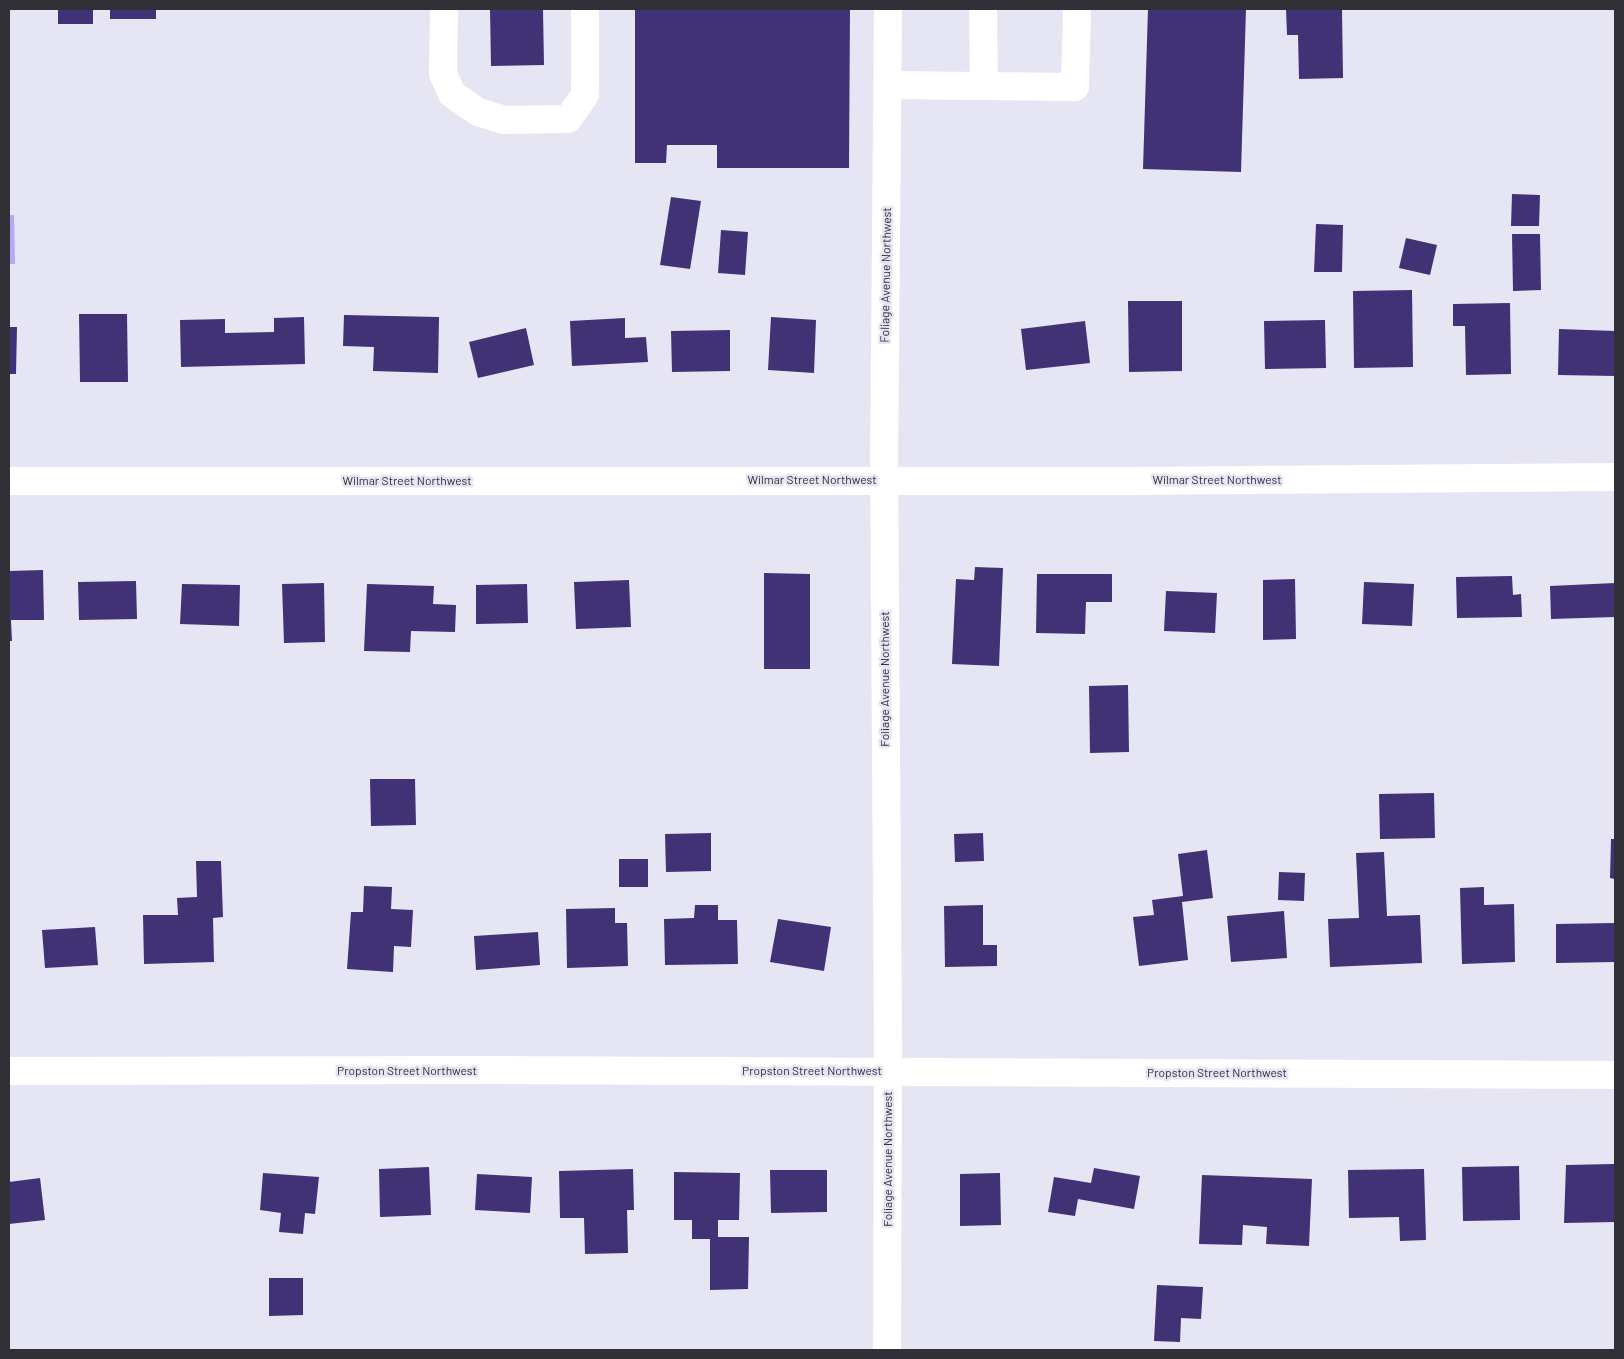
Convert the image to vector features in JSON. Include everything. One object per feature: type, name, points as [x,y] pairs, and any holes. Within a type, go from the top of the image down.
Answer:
[{"type":"street","points":[[444,9],[443,74],[452,94],[478,112],[504,120],[568,119],[585,95],[585,9]]},
{"type":"street","name":"Foliage Avenue Northwest","points":[[887,1350],[888,1072],[884,480],[888,9]]},
{"type":"street","points":[[983,9],[984,86]]},
{"type":"street","points":[[887,85],[1075,87],[1077,9]]},
{"type":"street","name":"Wilmar Street Northwest","points":[[9,481],[1137,481],[1615,477]]},
{"type":"street","name":"Propston Street Northwest","points":[[9,1071],[1615,1075]]},
{"type":"shaded area","points":[[9,215],[14,215],[15,264],[9,264]]},
{"type":"building","points":[[58,9],[93,9],[93,24],[58,24]]},
{"type":"building","points":[[110,9],[156,9],[156,19],[110,19]]},
{"type":"building","points":[[490,9],[543,9],[544,65],[491,66]]},
{"type":"building","points":[[635,9],[850,9],[849,168],[717,168],[717,145],[667,145],[666,163],[635,163]]},
{"type":"building","points":[[1148,9],[1246,9],[1241,172],[1143,169]]},
{"type":"building","points":[[1286,9],[1342,9],[1343,78],[1299,79],[1298,35],[1287,35]]},
{"type":"building","points":[[1512,194],[1540,195],[1539,226],[1511,226]]},
{"type":"building","points":[[671,197],[701,201],[690,269],[660,265]]},
{"type":"building","points":[[1316,224],[1343,225],[1342,272],[1314,272]]},
{"type":"building","points":[[721,230],[748,232],[745,275],[718,273]]},
{"type":"building","points":[[1512,234],[1540,234],[1541,290],[1513,291]]},
{"type":"building","points":[[1406,238],[1437,245],[1430,275],[1399,268]]},
{"type":"building","points":[[1412,290],[1413,367],[1354,368],[1353,291]]},
{"type":"building","points":[[1128,301],[1182,301],[1182,371],[1129,372]]},
{"type":"building","points":[[1510,303],[1511,374],[1466,375],[1465,326],[1453,326],[1453,304]]},
{"type":"building","points":[[79,314],[127,314],[128,382],[80,382]]},
{"type":"building","points":[[344,315],[439,317],[438,373],[373,371],[374,347],[343,346]]},
{"type":"building","points":[[304,317],[305,364],[181,367],[180,320],[225,319],[225,333],[274,332],[274,318]]},
{"type":"building","points":[[771,317],[816,320],[814,373],[768,370]]},
{"type":"building","points":[[625,318],[625,338],[646,337],[648,362],[572,366],[570,321]]},
{"type":"building","points":[[1325,320],[1326,368],[1265,369],[1264,321]]},
{"type":"building","points":[[1085,321],[1090,363],[1026,370],[1021,329]]},
{"type":"building","points":[[9,327],[17,327],[16,374],[9,374]]},
{"type":"building","points":[[526,328],[534,365],[478,378],[469,342]]},
{"type":"building","points":[[1559,329],[1615,331],[1615,376],[1558,375]]},
{"type":"building","points":[[730,330],[730,371],[672,372],[671,331]]},
{"type":"building","points":[[975,567],[1003,568],[999,666],[952,664],[956,579],[974,580]]},
{"type":"building","points":[[43,570],[44,620],[11,620],[12,641],[9,641],[9,571]]},
{"type":"building","points":[[764,573],[810,574],[810,669],[764,669]]},
{"type":"building","points":[[1037,574],[1112,574],[1112,602],[1086,602],[1085,634],[1036,633]]},
{"type":"building","points":[[1512,576],[1513,595],[1521,594],[1522,617],[1457,618],[1456,577]]},
{"type":"building","points":[[1295,579],[1296,639],[1263,640],[1263,580]]},
{"type":"building","points":[[629,580],[631,627],[576,629],[574,582]]},
{"type":"building","points":[[136,581],[137,619],[79,620],[78,582]]},
{"type":"building","points":[[1364,582],[1414,584],[1412,626],[1362,624]]},
{"type":"building","points":[[324,583],[325,642],[284,643],[282,584]]},
{"type":"building","points":[[1615,583],[1615,617],[1551,619],[1550,586]]},
{"type":"building","points":[[182,584],[240,585],[239,626],[180,624]]},
{"type":"building","points":[[367,584],[434,586],[433,604],[456,605],[455,632],[411,631],[410,652],[364,651]]},
{"type":"building","points":[[527,584],[528,623],[476,624],[476,585]]},
{"type":"building","points":[[1166,591],[1217,593],[1215,633],[1164,631]]},
{"type":"building","points":[[1128,685],[1129,752],[1090,753],[1089,686]]},
{"type":"building","points":[[370,779],[415,779],[416,825],[371,826]]},
{"type":"building","points":[[1434,793],[1435,838],[1380,839],[1379,794]]},
{"type":"building","points":[[711,833],[711,871],[666,872],[665,834]]},
{"type":"building","points":[[983,833],[984,861],[955,862],[954,834]]},
{"type":"building","points":[[1611,839],[1615,839],[1615,879],[1610,878]]},
{"type":"building","points":[[1207,850],[1213,898],[1182,902],[1188,960],[1139,966],[1133,917],[1154,915],[1152,900],[1183,896],[1178,854]]},
{"type":"building","points":[[1384,852],[1387,916],[1420,915],[1422,963],[1330,967],[1328,919],[1359,918],[1356,853]]},
{"type":"building","points":[[619,859],[648,859],[648,887],[619,887]]},
{"type":"building","points":[[196,861],[221,861],[223,917],[213,918],[214,962],[144,964],[143,915],[178,915],[177,898],[197,897]]},
{"type":"building","points":[[1279,872],[1305,873],[1304,901],[1278,900]]},
{"type":"building","points":[[364,886],[392,887],[391,909],[413,910],[411,947],[394,946],[393,972],[347,969],[351,912],[363,912]]},
{"type":"building","points":[[1484,887],[1484,905],[1514,904],[1515,962],[1462,964],[1460,888]]},
{"type":"building","points":[[695,905],[718,905],[718,920],[737,920],[738,964],[665,965],[664,919],[694,918]]},
{"type":"building","points":[[983,905],[983,945],[997,945],[997,966],[945,967],[944,906]]},
{"type":"building","points":[[615,908],[615,923],[627,923],[628,966],[567,968],[566,909]]},
{"type":"building","points":[[1284,911],[1287,958],[1231,962],[1227,916]]},
{"type":"building","points":[[778,919],[831,927],[824,971],[770,962]]},
{"type":"building","points":[[1615,923],[1615,962],[1556,963],[1556,924]]},
{"type":"building","points":[[95,927],[98,965],[45,968],[42,930]]},
{"type":"building","points":[[538,932],[540,965],[476,970],[474,936]]},
{"type":"building","points":[[1614,1164],[1615,1222],[1564,1223],[1566,1165]]},
{"type":"building","points":[[1519,1166],[1520,1220],[1463,1221],[1462,1167]]},
{"type":"building","points":[[429,1167],[431,1215],[380,1217],[379,1169]]},
{"type":"building","points":[[1094,1168],[1140,1176],[1134,1209],[1078,1199],[1075,1216],[1048,1212],[1054,1177],[1091,1183]]},
{"type":"building","points":[[633,1169],[634,1210],[627,1210],[628,1253],[585,1254],[584,1218],[560,1218],[559,1171]]},
{"type":"building","points":[[1424,1169],[1426,1240],[1400,1241],[1399,1217],[1349,1218],[1348,1170]]},
{"type":"building","points":[[770,1170],[827,1170],[827,1212],[771,1213]]},
{"type":"building","points":[[674,1172],[740,1173],[739,1220],[718,1220],[718,1237],[749,1237],[748,1289],[710,1290],[710,1239],[692,1239],[692,1220],[674,1220]]},
{"type":"building","points":[[263,1173],[319,1177],[315,1214],[305,1213],[303,1234],[279,1232],[281,1213],[260,1210]]},
{"type":"building","points":[[1000,1173],[1001,1225],[960,1226],[960,1174]]},
{"type":"building","points":[[477,1174],[532,1177],[530,1213],[475,1210]]},
{"type":"building","points":[[1202,1175],[1312,1179],[1309,1246],[1266,1244],[1267,1227],[1243,1225],[1242,1245],[1199,1244]]},
{"type":"building","points":[[40,1178],[45,1220],[9,1224],[9,1182]]},
{"type":"building","points":[[269,1278],[303,1278],[303,1315],[269,1316]]},
{"type":"building","points":[[1157,1285],[1203,1287],[1201,1319],[1181,1318],[1180,1342],[1154,1341]]}]
